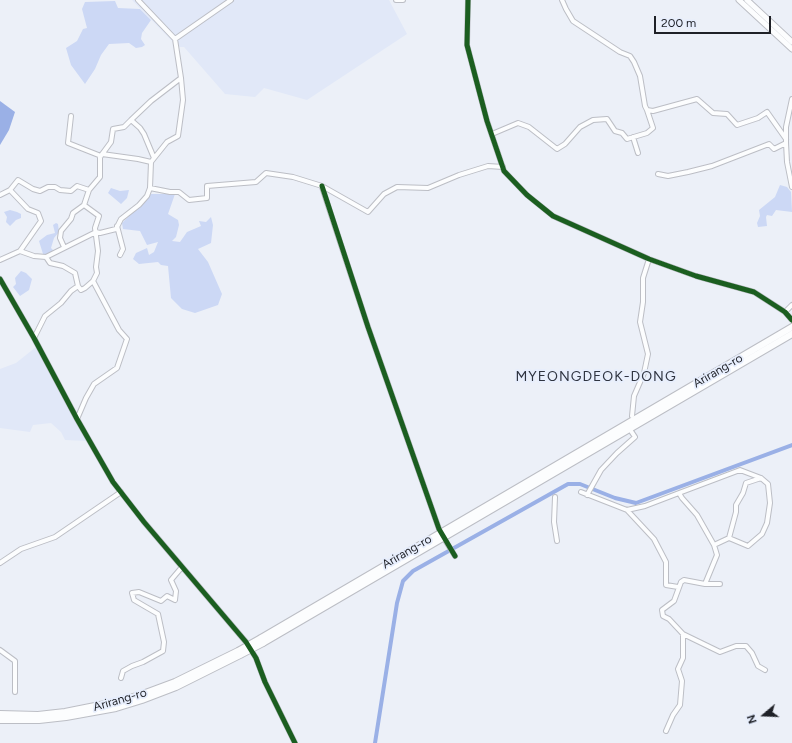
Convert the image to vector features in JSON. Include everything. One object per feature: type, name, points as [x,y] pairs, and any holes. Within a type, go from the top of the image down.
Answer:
[{"type":"highway","name":"Arirang-ro","points":[[262,640],[792,327]]},
{"type":"highway","name":"Arirang-ro","points":[[0,720],[39,720],[116,708],[176,687],[262,640],[792,334]]},
{"type":"highway","name":"Arirang-ro","points":[[0,714],[38,715],[65,712],[115,702],[140,695],[175,682],[239,653]]},
{"type":"main road","points":[[739,0],[792,49]]},
{"type":"main road","points":[[747,0],[792,42]]},
{"type":"street","points":[[138,0],[175,39],[181,78],[182,100],[178,136],[167,142],[152,160]]},
{"type":"street","points":[[175,39],[231,0]]},
{"type":"street","points":[[396,0],[404,0]]},
{"type":"street","points":[[468,0],[468,45],[492,134],[504,171],[527,195],[553,216],[649,259],[696,276],[754,292],[785,312],[791,319]]},
{"type":"street","points":[[492,134],[518,123],[529,127],[557,149],[565,144],[580,127],[593,120],[608,119],[615,131],[622,133],[627,139],[648,133],[653,128],[645,106],[640,76],[630,56],[620,52],[573,21],[562,0]]},
{"type":"street","points":[[64,247],[60,238],[62,231],[71,219],[72,213],[84,205],[89,190],[100,177],[99,165],[101,155],[111,142],[113,129],[124,127],[151,101],[181,78]]},
{"type":"street","points":[[647,110],[653,111],[697,99],[713,113],[727,114],[737,125],[758,118],[767,112],[786,141]]},
{"type":"street","points":[[792,99],[786,126],[787,162],[792,187]]},
{"type":"street","points":[[71,116],[68,143],[101,155],[152,160]]},
{"type":"street","points":[[20,251],[34,256],[46,257],[96,232],[100,233],[116,229],[121,219],[139,206],[147,196],[150,188],[152,160],[144,134],[131,120]]},
{"type":"street","points":[[786,126],[792,127]]},
{"type":"street","points":[[633,138],[638,153]]},
{"type":"street","points":[[658,174],[668,176],[712,166],[769,144],[774,149],[786,141]]},
{"type":"street","points":[[150,188],[170,192],[179,192],[189,200],[207,198],[207,186],[256,182],[266,173],[293,177],[322,186],[368,212],[384,194],[397,187],[428,188],[459,175],[488,166],[503,167]]},
{"type":"street","points":[[0,194],[10,190],[18,180],[33,189],[40,191],[48,187],[55,187],[60,190],[71,191],[77,186],[89,190]]},
{"type":"street","points":[[322,186],[368,326],[438,529]]},
{"type":"street","points":[[0,260],[20,251],[41,221],[38,213],[28,209],[10,190]]},
{"type":"street","points":[[46,257],[50,263],[63,266],[74,273],[78,286],[81,290],[92,281],[97,273],[96,267],[98,251],[95,228],[99,216],[84,205]]},
{"type":"street","points":[[117,226],[123,249],[120,255]]},
{"type":"street","points":[[632,416],[634,396],[644,372],[648,354],[640,322],[643,302],[643,278],[649,259]]},
{"type":"street","points":[[0,279],[113,482],[144,522],[246,642],[256,658],[265,682],[296,743]]},
{"type":"street","points":[[77,419],[94,384],[116,368],[127,339],[119,330],[92,281]]},
{"type":"street","points":[[34,338],[45,316],[78,286]]},
{"type":"street","points":[[785,312],[792,305]]},
{"type":"street","points":[[588,494],[600,470],[617,452],[635,437],[632,431]]},
{"type":"street","points":[[627,510],[645,506],[740,470],[762,478],[768,484],[770,503],[762,534],[748,546],[729,538],[714,545]]},
{"type":"street","points":[[729,538],[736,512],[736,504],[743,493],[746,483],[762,478]]},
{"type":"street","points":[[0,563],[21,549],[55,537],[121,492]]},
{"type":"street","points":[[581,492],[627,510],[654,539],[666,562],[666,585],[678,587]]},
{"type":"street","points":[[680,493],[682,498],[698,515],[714,545],[717,555],[705,584]]},
{"type":"street","points":[[555,497],[554,522],[557,541]]},
{"type":"street","points":[[445,540],[454,555]]},
{"type":"street","points":[[121,678],[124,671],[163,651],[164,642],[158,614],[134,600],[132,593],[139,592],[161,600],[167,596],[175,600],[176,591],[171,580],[182,567]]},
{"type":"street","points":[[720,584],[705,584],[684,580],[678,587],[674,601],[662,610],[663,616],[669,619],[683,634],[720,652],[736,646],[746,646],[752,653],[758,666],[765,670]]},
{"type":"street","points":[[666,731],[673,715],[680,705],[682,681],[678,669],[683,658],[683,634]]},
{"type":"street","points":[[0,650],[15,661],[15,692]]},
{"type":"shaded area","points":[[132,0],[389,0],[407,34],[307,100],[264,88],[255,97],[225,94],[184,47],[180,47],[173,42]]},
{"type":"shaded area","points":[[115,1],[118,8],[140,9],[151,20],[142,33],[141,39],[145,45],[136,48],[129,43],[109,44],[101,55],[95,69],[85,84],[71,65],[66,48],[77,41],[83,29],[87,28],[82,9],[85,2]]},
{"type":"shaded area","points":[[780,185],[787,187],[791,192],[792,212],[776,210],[772,216],[767,215],[767,226],[758,227],[757,223],[760,216],[759,210],[775,197]]},
{"type":"shaded area","points":[[111,188],[120,191],[129,190],[127,198],[121,204],[108,193]]},
{"type":"shaded area","points":[[151,194],[175,194],[168,214],[178,220],[179,225],[176,237],[172,241],[180,242],[187,232],[201,226],[199,221],[206,222],[211,217],[213,225],[211,243],[198,249],[208,262],[222,294],[218,305],[195,313],[182,309],[171,298],[168,266],[161,265],[158,262],[139,264],[133,259],[136,253],[147,248],[149,255],[154,252],[158,242],[147,245],[140,231],[123,229],[122,223]]},
{"type":"shaded area","points":[[10,210],[21,214],[21,218],[16,220],[10,226],[6,222],[7,217],[4,212]]},
{"type":"shaded area","points":[[56,223],[58,224],[59,232],[54,238],[51,248],[53,250],[52,252],[46,256],[43,254],[39,241],[47,235],[55,233],[53,225]]},
{"type":"shaded area","points":[[21,271],[26,273],[32,279],[29,290],[20,296],[13,287],[16,284],[15,278]]},
{"type":"shaded area","points":[[36,347],[87,441],[65,440],[61,432],[51,423],[33,425],[30,432],[0,428],[0,369],[16,363]]},
{"type":"water","points":[[0,101],[15,112],[9,130],[0,145]]},
{"type":"waterway","points":[[375,743],[397,603],[403,581],[413,571],[568,484],[580,484],[615,498],[636,503],[792,445]]},
{"type":"cycle path","points":[[468,0],[467,45],[487,121],[504,171],[527,195],[553,216],[649,259],[696,276],[754,292],[785,312],[792,320]]},
{"type":"cycle path","points":[[322,186],[368,327],[439,529],[455,556]]},
{"type":"cycle path","points":[[0,279],[113,482],[144,522],[246,642],[256,658],[265,682],[295,743]]},
{"type":"district","name":"MYEONGDEOK-DONG","points":[[596,377]]}]
